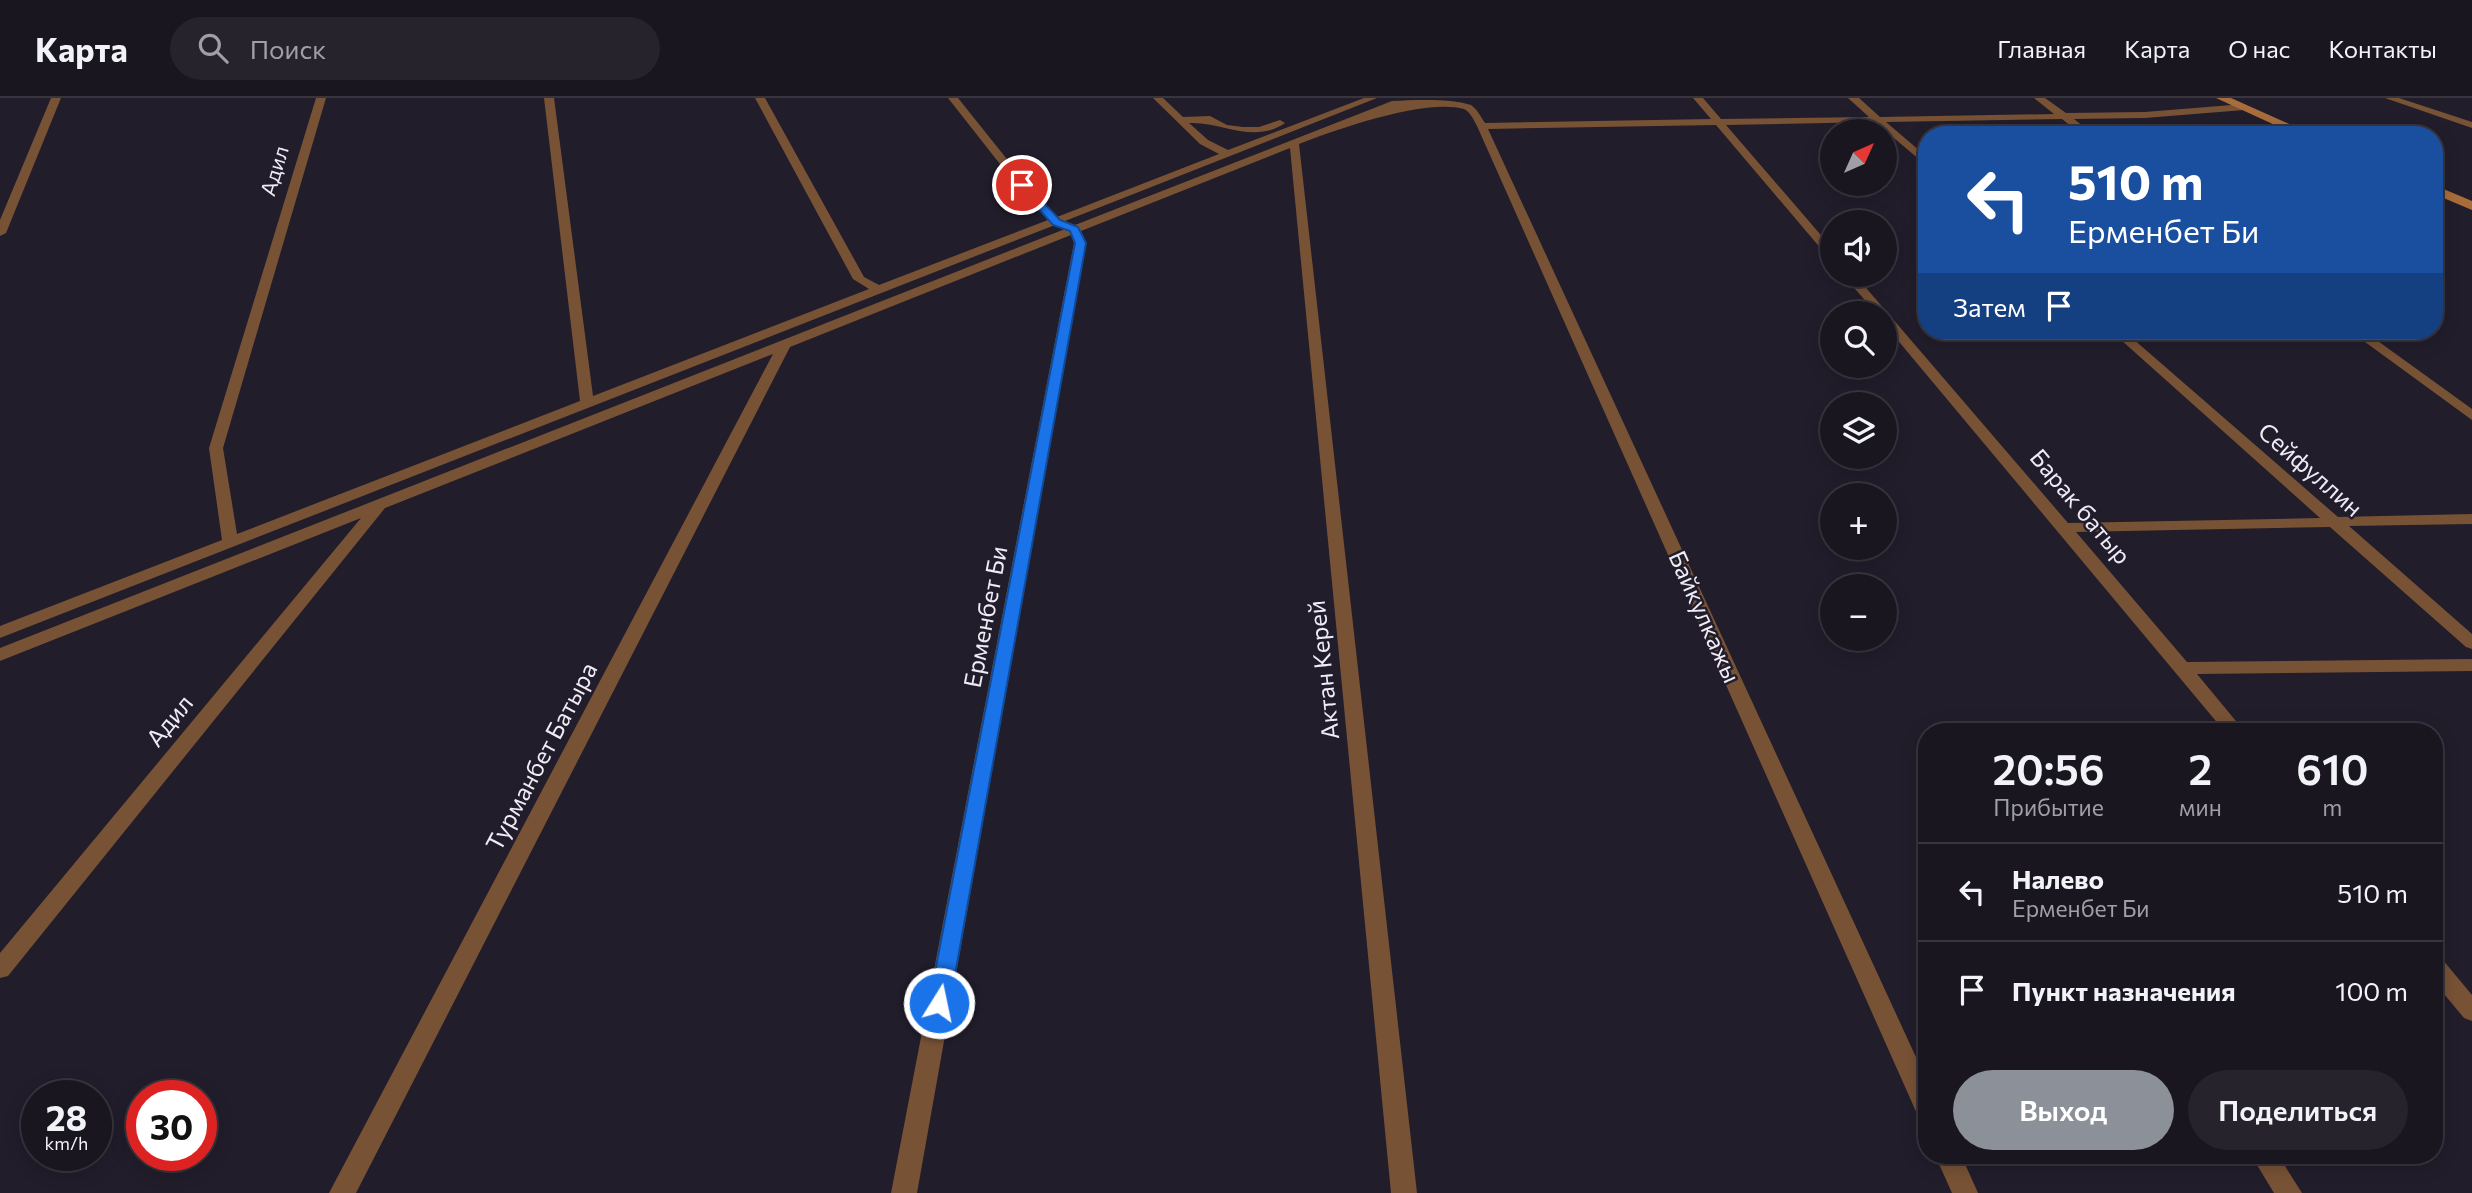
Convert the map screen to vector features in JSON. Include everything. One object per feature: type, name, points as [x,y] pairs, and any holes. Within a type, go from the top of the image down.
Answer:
[{"type":"street","points":[[0,233],[56,98]]},
{"type":"street","name":"Адил","points":[[230,542],[216,448],[321,98]]},
{"type":"street","points":[[550,98],[587,403]]},
{"type":"street","points":[[760,98],[859,279],[879,290]]},
{"type":"street","points":[[953,98],[1022,185],[1056,222],[1075,229]]},
{"type":"street","points":[[1158,98],[1204,142],[1229,155]]},
{"type":"street","points":[[1180,120],[1210,119],[1224,127],[1260,130],[1345,98]]},
{"type":"street","points":[[0,632],[1371,98],[1392,104],[1461,104],[1469,108],[1482,126],[1820,120]]},
{"type":"street","points":[[1698,98],[1820,241]]},
{"type":"street","points":[[1853,98],[1876,119],[2145,116],[2244,107]]},
{"type":"street","points":[[2039,98],[2077,126]]},
{"type":"street","points":[[2222,98],[2287,126]]},
{"type":"street","points":[[2390,98],[2472,125]]},
{"type":"street","points":[[0,655],[1392,104]]},
{"type":"street","name":"Байкулкажы","points":[[1482,126],[1918,1088]]},
{"type":"street","points":[[1897,137],[1918,155]]},
{"type":"street","name":"Актан Керей","points":[[1294,143],[1404,1193]]},
{"type":"street","points":[[2443,193],[2472,206]]},
{"type":"street","name":"Ерменбет Би","points":[[904,1193],[1080,243],[1075,229]]},
{"type":"street","name":"Барак батыр","points":[[1859,287],[1871,301]]},
{"type":"street","name":"Барак батыр","points":[[1897,331],[2228,723]]},
{"type":"street","name":"Сейфуллин","points":[[2128,340],[2472,643]]},
{"type":"street","points":[[2368,340],[2472,416]]},
{"type":"street","name":"Турманбет Батыра","points":[[342,1193],[785,344]]},
{"type":"street","name":"Адил","points":[[0,969],[380,505]]},
{"type":"street","points":[[2064,528],[2472,519]]},
{"type":"street","points":[[2182,668],[2472,665]]},
{"type":"street","points":[[2443,977],[2472,1011]]},
{"type":"street","points":[[1952,1164],[1965,1193]]},
{"type":"street","points":[[2270,1164],[2290,1193]]},
{"type":"route","points":[[939,1003],[1080,243],[1075,229],[1056,222],[1022,185]]}]
